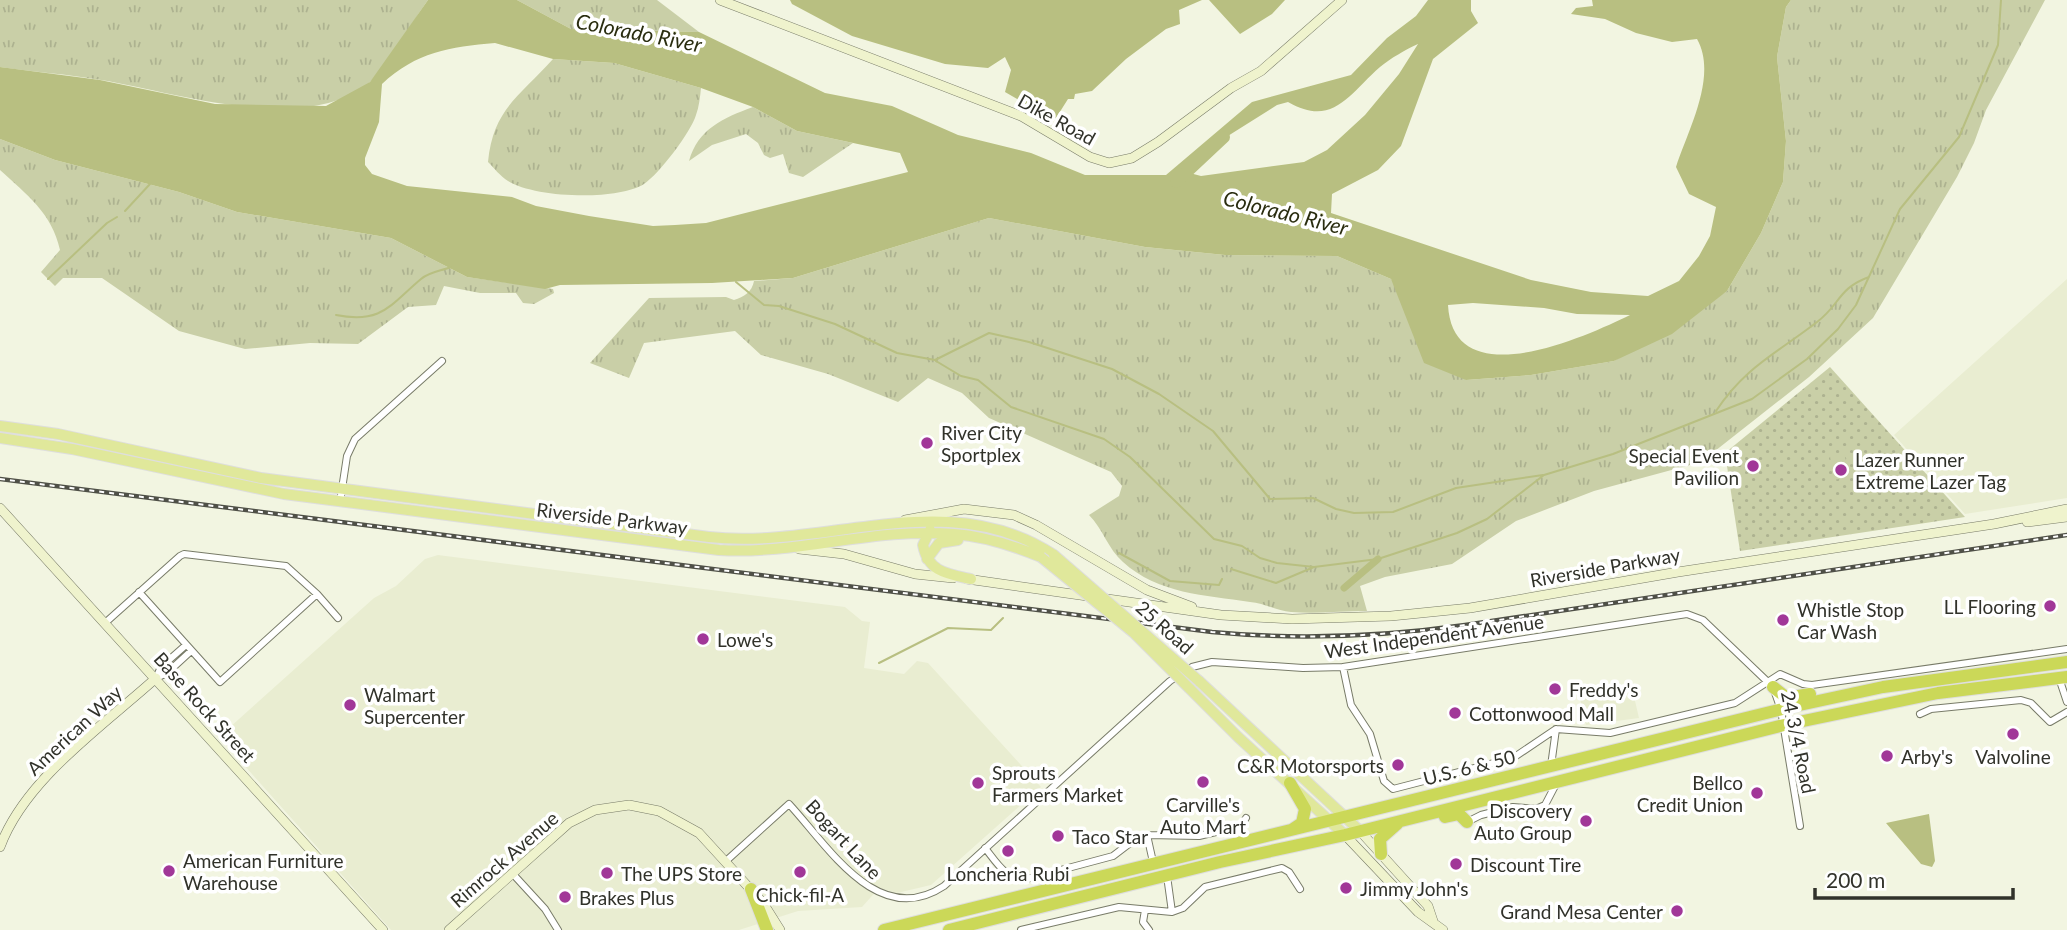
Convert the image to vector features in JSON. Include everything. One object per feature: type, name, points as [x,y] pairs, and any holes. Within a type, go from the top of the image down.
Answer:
[{"type":"highway","name":"U.S. 6 & 50","points":[[884,930],[1781,710],[1907,683],[2067,662]]},
{"type":"highway","name":"U.S. 6 & 50","points":[[949,930],[1785,727],[1938,693],[2064,675]]},
{"type":"highway","points":[[1771,684],[1787,698],[1878,680],[1907,683]]},
{"type":"highway","points":[[1785,727],[1793,714],[1886,694],[1907,683]]},
{"type":"highway","points":[[1558,780],[1564,772],[1576,766],[1638,751],[1672,736]]},
{"type":"highway","points":[[1459,806],[1485,791],[1543,776],[1551,766]]},
{"type":"highway","points":[[1267,838],[1293,829],[1304,818],[1304,805],[1290,783]]},
{"type":"highway","points":[[1381,854],[1383,834],[1410,818],[1428,821],[1459,814],[1467,822]]},
{"type":"highway","points":[[1167,876],[1173,866],[1218,853],[1234,844]]},
{"type":"highway","points":[[1027,910],[1074,891],[1136,876],[1153,862]]},
{"type":"highway","points":[[751,889],[767,930]]},
{"type":"main road","name":"Dike Road","points":[[720,0],[1021,116],[1090,157],[1109,163],[1132,158],[1231,88],[1261,71],[1342,0]]},
{"type":"main road","name":"Riverside Parkway","points":[[0,426],[58,434],[341,496]]},
{"type":"main road","name":"Riverside Parkway","points":[[0,438],[95,454],[225,484],[613,530],[737,551],[793,549],[844,554],[935,577],[971,579],[1221,615],[1332,618],[1433,612],[1994,524],[2067,509]]},
{"type":"main road","name":"Base Rock Street","points":[[0,508],[383,930]]},
{"type":"main road","name":"Riverside Parkway","points":[[878,526],[952,511],[1001,512],[1036,525],[1147,590],[1221,615]]},
{"type":"main road","name":"Riverside Parkway","points":[[1994,524],[2067,517]]},
{"type":"main road","name":"25 Road","points":[[795,536],[942,519],[1006,531],[1054,555],[1194,685],[1238,737],[1331,821],[1418,912],[1443,930]]},
{"type":"main road","points":[[970,524],[945,523],[927,534],[923,545],[927,559],[936,570],[971,579]]},
{"type":"main road","name":"Riverside Parkway","points":[[613,530],[722,538],[795,536]]},
{"type":"main road","name":"25 Road","points":[[793,549],[927,534],[953,534],[987,540],[1041,557],[1346,817],[1429,906],[1433,921]]},
{"type":"main road","points":[[927,559],[934,547],[944,541],[987,540]]},
{"type":"main road","name":"American Way","points":[[1,842],[36,788],[156,678]]},
{"type":"main road","name":"Rimrock Avenue","points":[[449,930],[569,823],[595,810],[617,806],[647,807],[669,815],[699,833],[751,889],[780,930]]},
{"type":"street","points":[[341,496],[347,456],[355,439],[442,360]]},
{"type":"street","points":[[105,623],[180,556],[200,553],[286,566],[317,594],[338,618]]},
{"type":"street","points":[[139,592],[220,682],[317,594]]},
{"type":"street","name":"West Independent Avenue","points":[[985,848],[1170,681],[1192,667],[1223,661],[1288,667],[1343,667],[1694,615]]},
{"type":"street","name":"24 3/4 Road","points":[[1694,615],[1771,684],[1785,727],[1800,826]]},
{"type":"street","points":[[156,678],[161,667],[186,645]]},
{"type":"street","points":[[1343,667],[1351,705],[1370,734],[1384,781],[1390,789],[1513,758],[1556,729],[1610,733],[1735,703],[1771,684],[1780,674],[1812,685],[2067,649]]},
{"type":"street","points":[[156,678],[167,673],[191,651]]},
{"type":"street","points":[[2064,675],[2067,702]]},
{"type":"street","points":[[1920,714],[1931,709],[2021,700],[2031,703],[2050,722],[2067,712]]},
{"type":"street","points":[[1551,766],[1556,729]]},
{"type":"street","points":[[1467,822],[1513,807],[1536,809],[1545,805],[1558,780]]},
{"type":"street","name":"Bogart Lane","points":[[726,861],[789,804],[863,887],[886,899],[911,900],[936,892],[985,848]]},
{"type":"street","points":[[985,848],[1005,873],[1016,879],[1027,879],[1123,851],[1138,837],[1199,836],[1241,826],[1246,818]]},
{"type":"street","points":[[1147,835],[1153,862]]},
{"type":"street","points":[[1021,930],[1110,909],[1172,912],[1183,908],[1205,887],[1282,868],[1288,870],[1300,888]]},
{"type":"street","points":[[512,873],[545,909],[558,930]]},
{"type":"street","points":[[1167,876],[1172,912]]},
{"type":"street","points":[[1145,910],[1143,922],[1149,930]]},
{"type":"shaded area","points":[[2067,279],[2067,498],[1965,514],[1894,435]]},
{"type":"shaded area","points":[[438,555],[845,607],[862,621],[870,622],[864,668],[904,674],[917,661],[928,663],[1041,787],[931,885],[897,893],[879,888],[862,907],[798,911],[739,930],[391,930],[219,737],[374,598],[396,586],[425,559]]},
{"type":"shaded area","points":[[1632,688],[1639,718],[1586,725],[1580,698]]},
{"type":"green space","points":[[0,0],[428,0],[391,56],[369,83],[342,99],[310,107],[275,109],[238,106],[101,80],[0,67]]},
{"type":"green space","points":[[517,0],[657,0],[699,32],[571,29]]},
{"type":"green space","points":[[1791,0],[2045,0],[1986,110],[1957,177],[1873,318],[1809,377],[1701,462],[1594,491],[1516,521],[1452,564],[1385,577],[1360,586],[1367,611],[1286,611],[1255,603],[1199,595],[1151,581],[1118,557],[1089,515],[1119,496],[1122,486],[1111,472],[989,418],[962,393],[928,378],[898,402],[828,374],[761,355],[735,331],[644,343],[629,378],[590,363],[649,298],[726,297],[734,300],[747,294],[754,281],[793,278],[989,218],[1145,247],[1225,255],[1337,256],[1391,279],[1466,380],[1531,375],[1614,361],[1727,291],[1761,233],[1783,182],[1786,141],[1777,57],[1786,7]]},
{"type":"green space","points":[[553,59],[614,63],[701,88],[697,112],[688,132],[666,162],[644,184],[615,193],[556,194],[520,187],[508,181],[488,162],[491,144],[502,116]]},
{"type":"green space","points":[[753,107],[797,131],[853,143],[803,177],[789,173],[783,154],[770,158],[764,155],[758,143],[746,134],[712,145],[689,161],[699,141],[713,126]]},
{"type":"green space","points":[[0,139],[55,160],[179,192],[237,212],[391,238],[467,277],[553,289],[554,293],[534,304],[523,303],[516,293],[480,293],[444,286],[436,305],[408,307],[358,344],[310,343],[245,349],[179,331],[102,278],[63,278],[55,286],[41,272],[60,250],[56,237],[37,205],[0,170]]},
{"type":"green space","points":[[1830,367],[1965,517],[1740,551],[1725,453]]},
{"type":"green space","name":"Lazer Runner Extreme Lazer Tag","points":[[1844,454],[1851,477],[1833,480],[1830,456]]},
{"type":"water","points":[[428,0],[517,0],[571,29],[699,32],[825,93],[892,106],[958,135],[1031,153],[1085,175],[1166,175],[1252,102],[1351,75],[1387,38],[1416,16],[1428,0],[1471,0],[1471,11],[1478,23],[1433,59],[1401,146],[1378,170],[1332,194],[1331,213],[1531,280],[1591,292],[1648,296],[1679,281],[1699,256],[1710,236],[1716,207],[1689,194],[1676,167],[1699,103],[1703,86],[1703,54],[1697,39],[1672,42],[1636,33],[1605,19],[1571,14],[1576,8],[1593,6],[1592,0],[1791,0],[1786,7],[1777,57],[1786,141],[1783,182],[1761,233],[1727,291],[1672,334],[1614,361],[1531,375],[1466,380],[1424,363],[1391,279],[1337,256],[1225,255],[1145,247],[989,218],[793,278],[712,283],[560,285],[545,289],[467,277],[391,238],[237,212],[179,192],[55,160],[0,139],[0,67],[100,80],[215,104],[326,106],[370,82]],"holes":[[[495,43],[553,59],[614,63],[701,88],[753,107],[797,131],[900,153],[908,172],[706,223],[653,226],[536,206],[512,197],[407,186],[372,174],[365,165],[365,158],[379,122],[382,84],[421,58],[448,49]],[[1418,44],[1399,74],[1365,115],[1327,150],[1304,162],[1201,176],[1186,172],[1196,156],[1277,105],[1288,102],[1304,109],[1329,109],[1349,97],[1384,64]],[[1473,303],[1544,308],[1577,314],[1630,315],[1554,346],[1524,353],[1496,354],[1472,348],[1455,333],[1448,305]]]},
{"type":"water","points":[[790,0],[1202,0],[1179,10],[1180,24],[1166,29],[1126,59],[1092,91],[1075,94],[1074,99],[1068,99],[1056,118],[1046,116],[1005,92],[1011,70],[1005,57],[988,68],[945,64],[852,36],[792,4]]},
{"type":"water","points":[[1209,0],[1285,0],[1272,14],[1240,34]]},
{"type":"water","points":[[1929,814],[1935,861],[1932,867],[1921,864],[1886,823]]},
{"type":"waterway","points":[[1231,569],[1276,583],[1314,567],[1378,559],[1457,533],[1487,519],[1544,475],[1613,454],[1752,399],[1807,359],[1838,329],[1856,305],[1900,209],[1959,137],[1998,45],[2001,0]]},
{"type":"waterway","name":"Colorado River","points":[[1176,182],[1224,137]]},
{"type":"waterway","points":[[125,211],[150,184]]},
{"type":"waterway","points":[[48,279],[107,223],[117,217]]},
{"type":"waterway","points":[[336,315],[364,317],[375,314],[393,304],[424,277],[451,267]]},
{"type":"waterway","points":[[1716,411],[1750,372],[1825,316],[1851,286],[1869,277]]},
{"type":"waterway","points":[[736,282],[764,305],[779,306],[835,324],[897,353],[935,360],[989,333],[1029,342],[1112,369],[1159,394],[1213,431],[1270,499],[1313,498],[1336,509],[1354,513],[1393,512],[1456,488],[1543,475]]},
{"type":"waterway","points":[[936,361],[961,376],[978,380],[1011,407],[1104,439],[1130,457],[1214,539],[1242,546],[1260,558],[1277,563],[1314,567]]},
{"type":"waterway","points":[[1119,553],[1170,581],[1219,585],[1222,579]]},
{"type":"waterway","points":[[1344,588],[1378,559]]},
{"type":"waterway","points":[[879,663],[948,628],[991,630],[1003,618]]},
{"type":"railway","points":[[0,479],[1212,632],[1275,636],[1370,635],[1465,625],[2067,535]]},
{"type":"place","name":"River City Sportplex","points":[[927,443]]},
{"type":"place","name":"Special Event Pavilion","points":[[1753,466]]},
{"type":"place","name":"Lazer Runner Extreme Lazer Tag","points":[[1841,470]]},
{"type":"place","name":"LL Flooring","points":[[2050,606]]},
{"type":"place","name":"Whistle Stop Car Wash","points":[[1783,620]]},
{"type":"place","name":"Lowe's","points":[[703,639]]},
{"type":"place","name":"Freddy's","points":[[1555,689]]},
{"type":"place","name":"Walmart Supercenter","points":[[350,705]]},
{"type":"place","name":"Cottonwood Mall","points":[[1455,713]]},
{"type":"place","name":"Valvoline","points":[[2013,734]]},
{"type":"place","name":"Arby's","points":[[1887,756]]},
{"type":"place","name":"C&R Motorsports","points":[[1398,765]]},
{"type":"place","name":"Carville's Auto Mart","points":[[1203,782]]},
{"type":"place","name":"Sprouts Farmers Market","points":[[978,783]]},
{"type":"place","name":"Bellco Credit Union","points":[[1757,793]]},
{"type":"place","name":"Discovery Auto Group","points":[[1586,821]]},
{"type":"place","name":"Taco Star","points":[[1058,836]]},
{"type":"place","name":"Loncheria Rubi","points":[[1008,851]]},
{"type":"place","name":"Discount Tire","points":[[1456,864]]},
{"type":"place","name":"American Furniture Warehouse","points":[[169,871]]},
{"type":"place","name":"Chick-fil-A","points":[[800,872]]},
{"type":"place","name":"The UPS Store","points":[[607,873]]},
{"type":"place","name":"Jimmy John's","points":[[1346,888]]},
{"type":"place","name":"Brakes Plus","points":[[565,897]]},
{"type":"place","name":"Grand Mesa Center","points":[[1677,911]]}]
